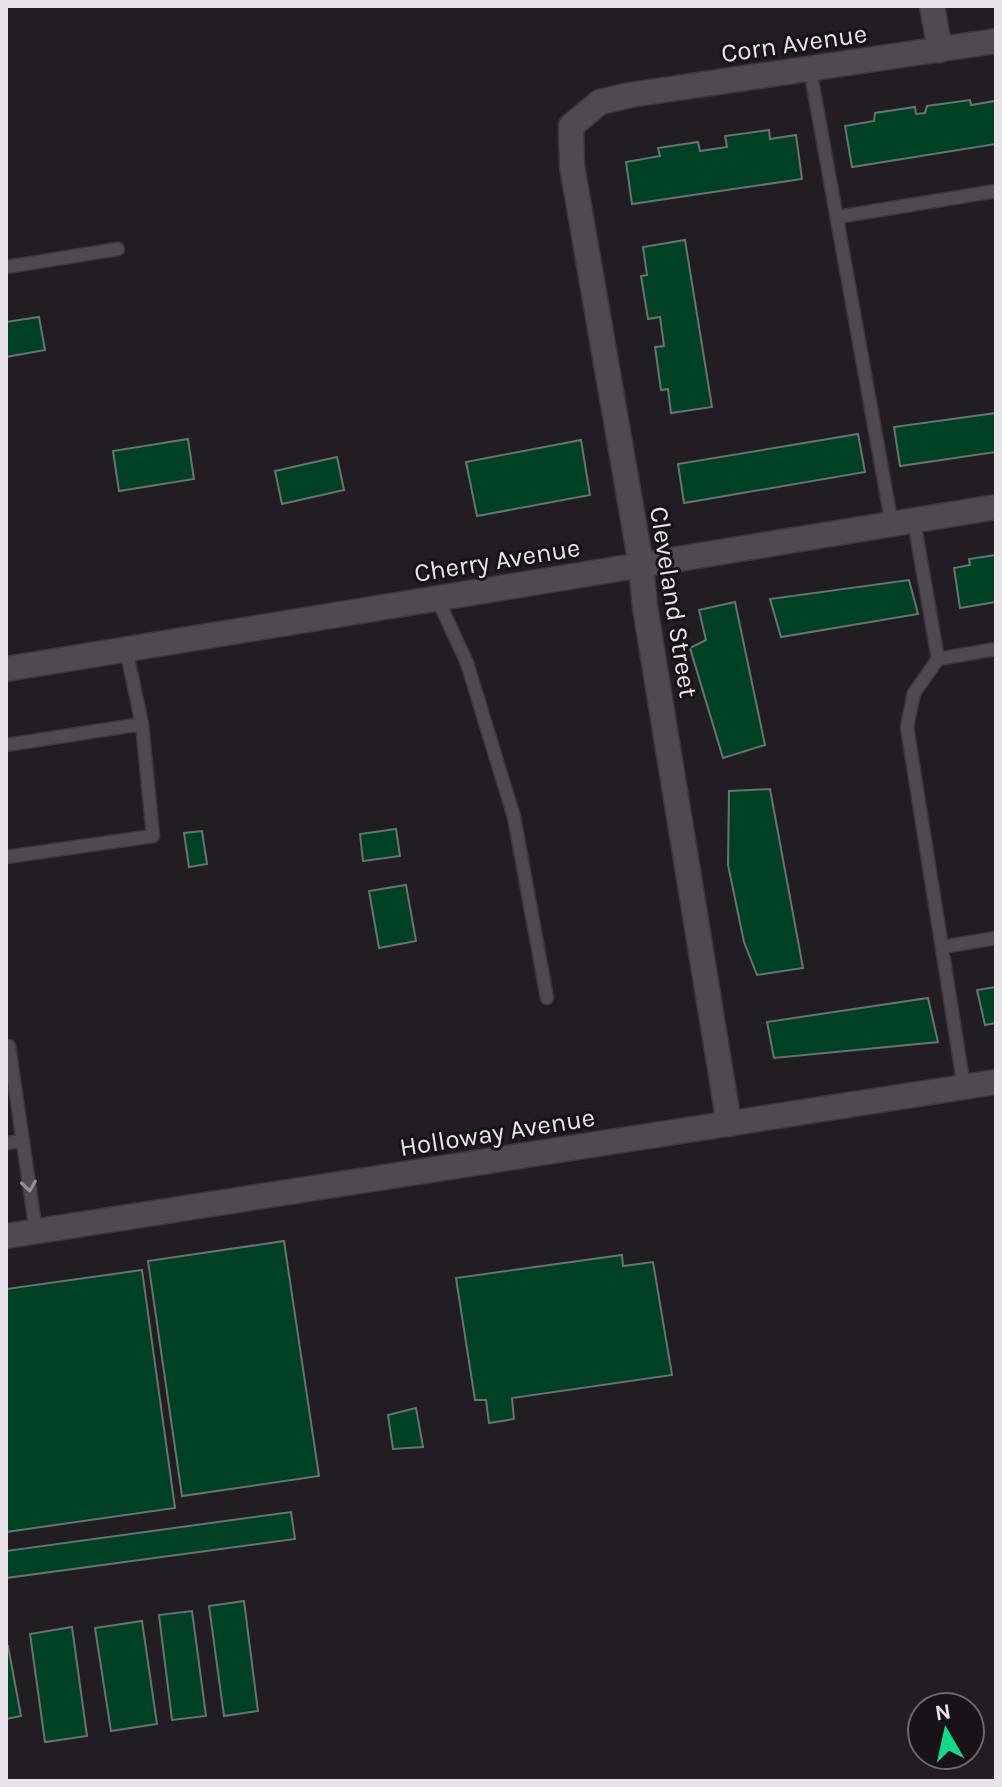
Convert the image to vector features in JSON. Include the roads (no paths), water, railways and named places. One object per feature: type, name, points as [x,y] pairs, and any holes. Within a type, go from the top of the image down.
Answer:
[{"type":"street","points":[[932,6],[940,50]]},
{"type":"street","name":"Corn Avenue","points":[[600,102],[996,41]]},
{"type":"street","name":"Cleveland Street","points":[[600,102],[571,126],[572,166],[641,565],[645,607],[729,1124]]},
{"type":"street","name":"Cherry Avenue","points":[[6,669],[996,507]]},
{"type":"street","name":"Holloway Avenue","points":[[6,1236],[996,1082]]},
{"type":"lane","points":[[810,69],[837,217],[903,523],[938,659]]},
{"type":"lane","points":[[837,217],[996,191]]},
{"type":"lane","points":[[6,267],[118,249]]},
{"type":"lane","points":[[437,598],[467,663],[514,817],[547,998]]},
{"type":"lane","points":[[6,857],[153,836],[142,724],[126,649]]},
{"type":"lane","points":[[964,1087],[907,727],[914,693],[938,659],[996,649]]},
{"type":"lane","points":[[6,745],[142,724]]},
{"type":"lane","points":[[942,947],[996,938]]},
{"type":"lane","points":[[6,1046],[9,1046],[36,1232]]},
{"type":"lane","points":[[6,1078],[8,1094],[17,1109]]},
{"type":"lane","points":[[6,1143],[23,1141]]}]
